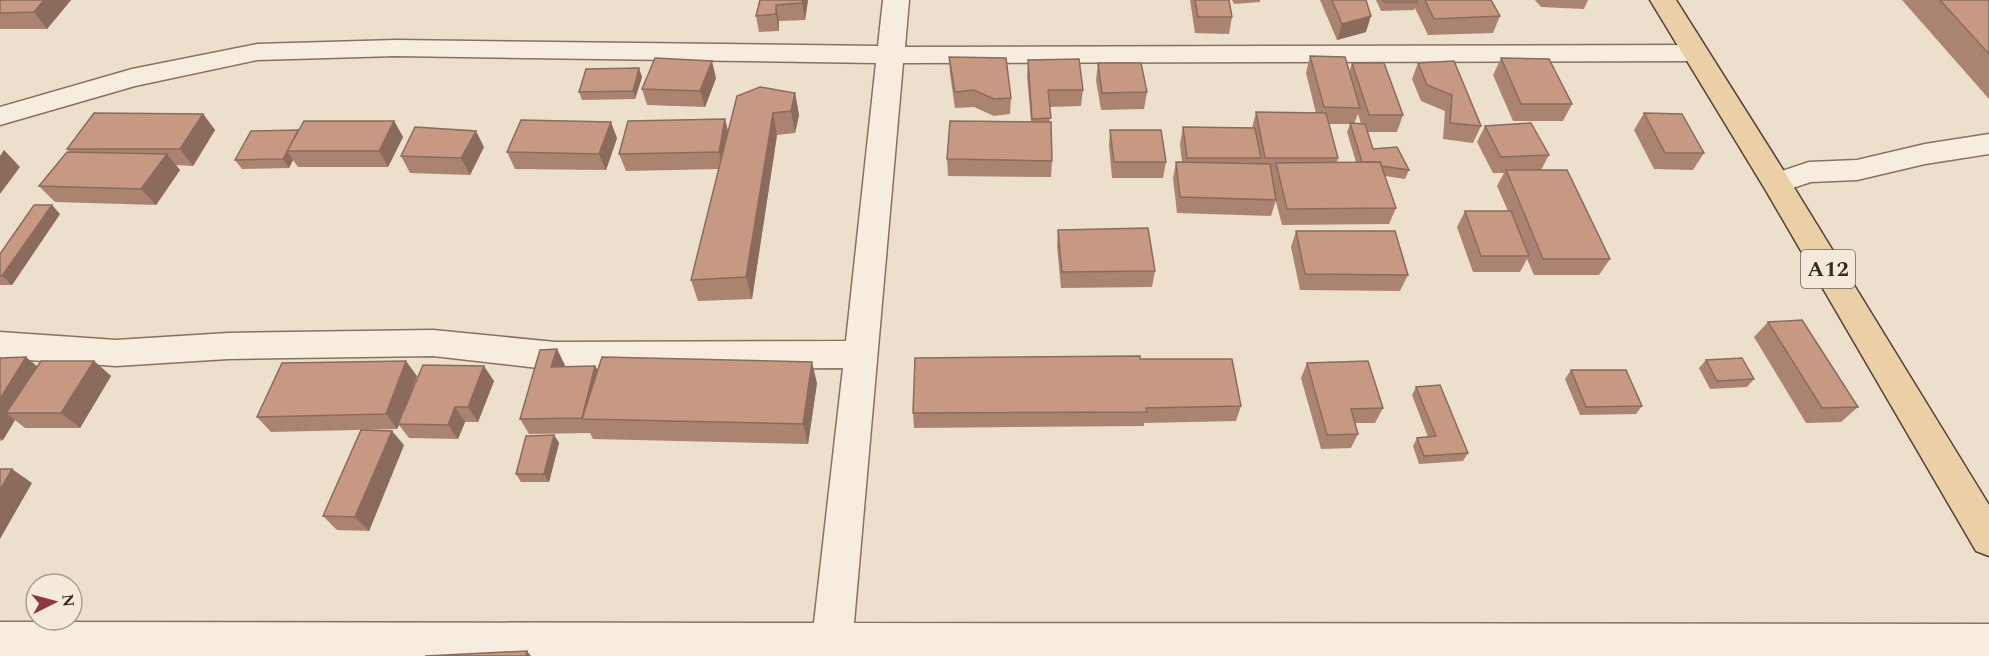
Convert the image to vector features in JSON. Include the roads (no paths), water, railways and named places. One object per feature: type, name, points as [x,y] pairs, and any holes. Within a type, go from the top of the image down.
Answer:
[{"type":"main road","name":"A12","points":[[1663,0],[1777,183],[1989,539]]},
{"type":"street","points":[[832,649],[896,0]]},
{"type":"street","points":[[0,116],[132,78],[257,52],[396,48],[891,54],[1695,53]]},
{"type":"street","points":[[1777,183],[1809,172],[1857,170],[1925,154],[1989,144]]},
{"type":"street","points":[[0,345],[116,353],[228,346],[433,343],[555,356],[861,354]]},
{"type":"street","points":[[0,642],[288,649],[1989,644]]}]
